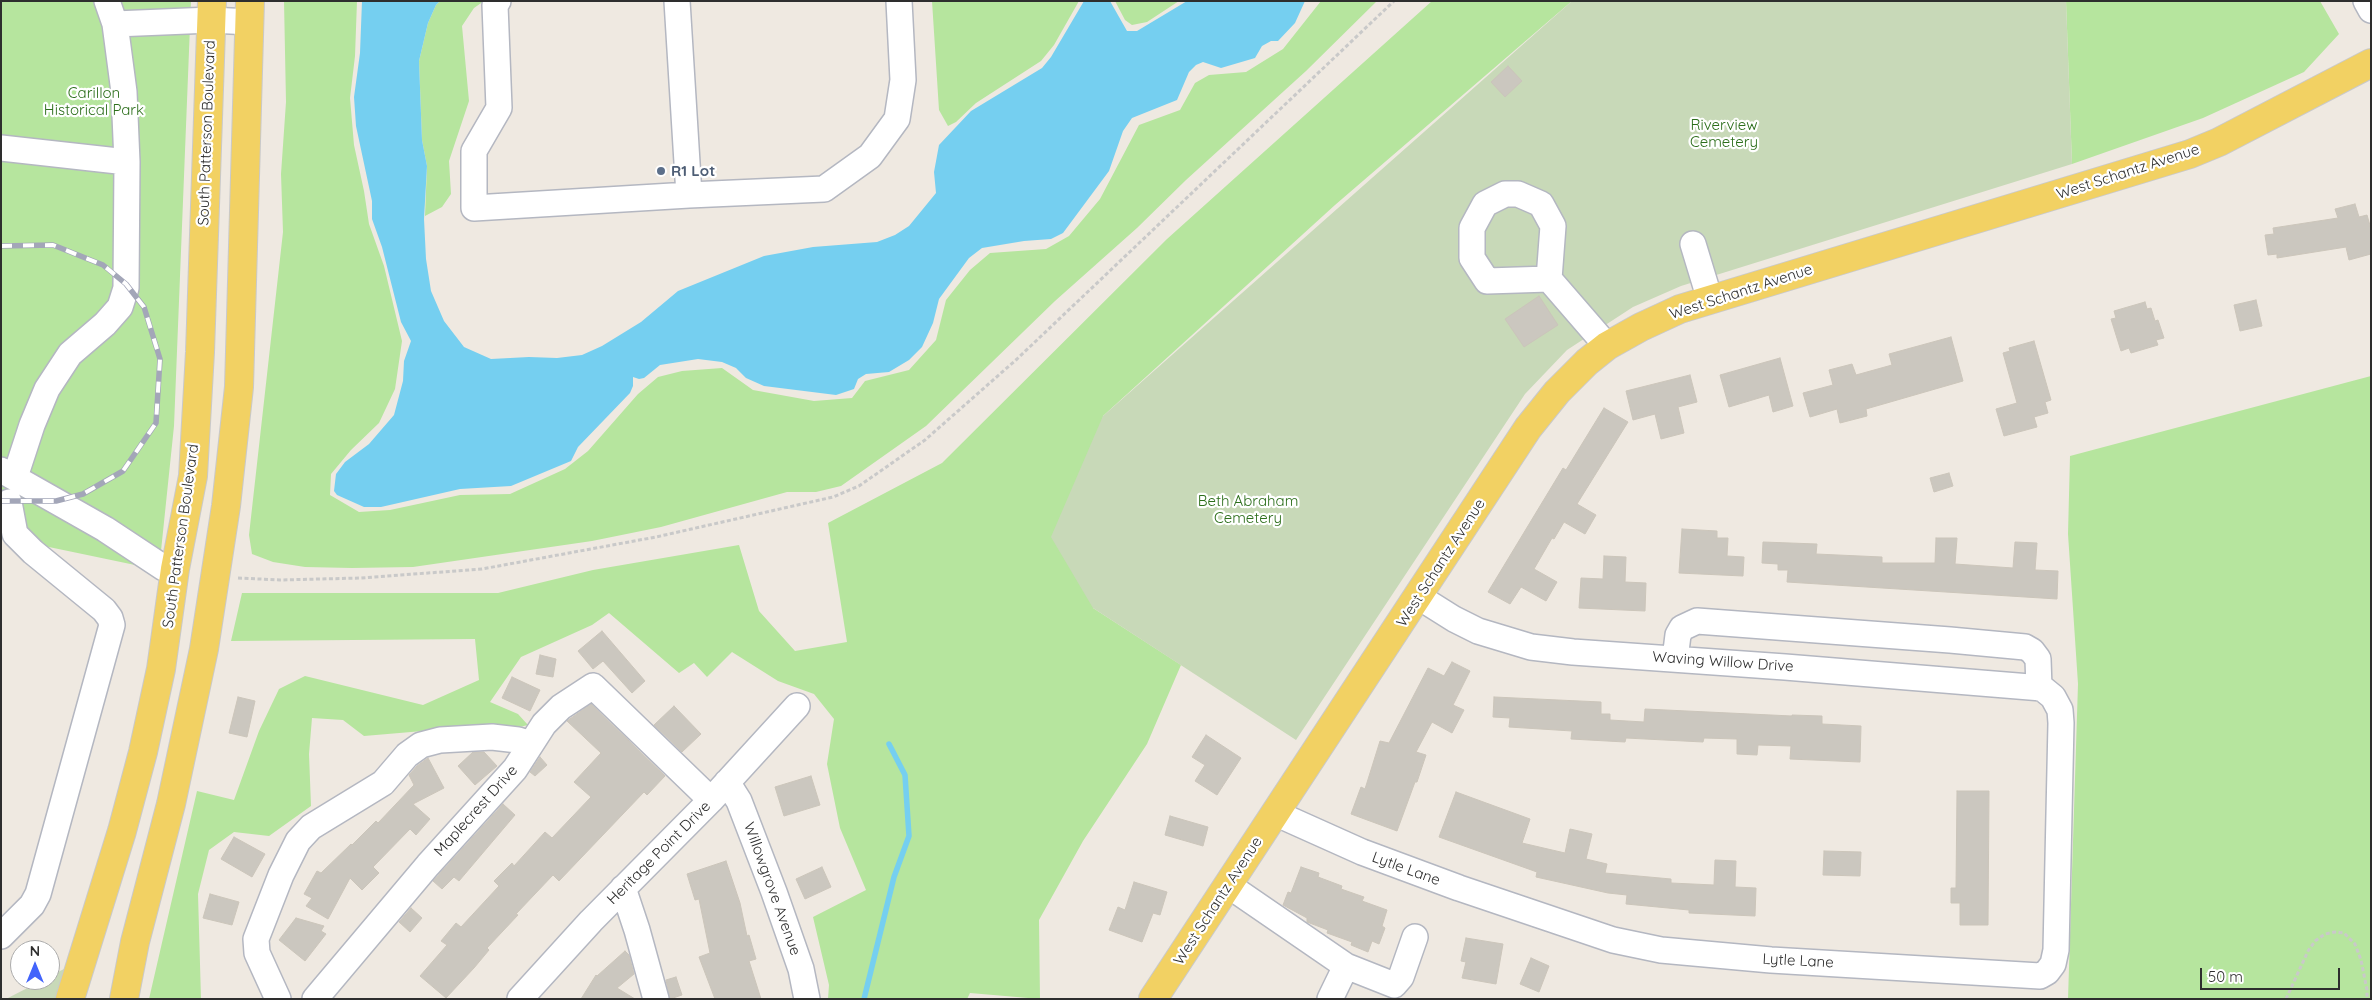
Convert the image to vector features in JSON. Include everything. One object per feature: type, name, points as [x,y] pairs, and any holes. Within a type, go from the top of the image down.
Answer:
[{"type":"main road","name":"South Patterson Boulevard","points":[[70,999],[122,832],[143,752],[161,669],[175,569],[193,476],[200,352],[211,11]]},
{"type":"main road","points":[[124,999],[134,942],[171,804],[204,649],[226,506],[239,387],[250,12]]},
{"type":"main road","name":"West Schantz Avenue","points":[[1153,999],[1528,428],[1557,392],[1587,362],[1607,346],[1641,327],[1680,309],[2190,154],[2219,142],[2371,63]]},
{"type":"street","points":[[498,1],[495,6],[499,108],[474,151],[474,208],[824,189],[870,156],[897,119],[903,80],[899,1]]},
{"type":"street","points":[[677,1],[689,195]]},
{"type":"street","points":[[2366,1],[2371,10]]},
{"type":"street","points":[[164,568],[105,529],[8,473],[32,426],[47,389],[70,354],[105,324],[120,307],[126,284],[127,162],[124,92],[111,13],[250,12]]},
{"type":"street","points":[[1,148],[127,162]]},
{"type":"street","points":[[1693,244],[1710,300]]},
{"type":"street","points":[[1549,279],[1607,346]]},
{"type":"street","points":[[1,936],[32,905],[38,894],[112,625],[110,618],[104,610],[33,552],[15,534],[9,502]]},
{"type":"street","name":"Waving Willow Drive","points":[[1418,597],[1454,619],[1478,630],[1531,647],[1573,652],[1675,658],[2039,688]]},
{"type":"street","points":[[1675,658],[1678,635],[1682,628],[1697,622],[1950,640],[2025,647],[2032,651],[2038,659],[2039,688]]},
{"type":"street","name":"Maplecrest Drive","points":[[315,999],[428,865],[515,769],[544,724],[561,707],[593,686],[719,791]]},
{"type":"street","name":"Lytle Lane","points":[[1275,813],[1362,852],[1468,892],[1613,940],[1661,950],[1771,960],[2040,976],[2047,972],[2053,964],[2056,950],[2061,723],[2060,710],[2053,697],[2039,688]]},
{"type":"street","name":"Heritage Point Drive","points":[[520,999],[623,888],[719,791],[797,706]]},
{"type":"street","points":[[278,999],[257,953],[256,940],[281,875],[298,841],[311,827],[383,783],[407,755],[421,745],[440,740],[492,737],[518,740],[531,744]]},
{"type":"street","name":"Willowgrove Avenue","points":[[719,791],[739,801],[801,969],[807,999]]},
{"type":"street","points":[[1228,885],[1346,966],[1394,985],[1402,977],[1415,937]]},
{"type":"street","points":[[623,888],[656,999]]},
{"type":"street","points":[[1330,999],[1346,966]]},
{"type":"path","points":[[231,577],[280,580],[361,578],[482,569],[656,537],[833,497],[859,486],[925,440],[1017,359],[1394,1]]},
{"type":"path","points":[[2286,999],[2308,951],[2315,941],[2325,934],[2335,932],[2344,933],[2355,944],[2361,960],[2367,999]]},
{"type":"green space","name":"Carillon Historical Park","points":[[1,1],[191,1],[174,426],[159,570],[1,537]]},
{"type":"green space","points":[[284,1],[357,1],[355,56],[350,98],[354,145],[369,224],[384,266],[402,341],[395,389],[379,423],[351,450],[331,474],[330,495],[359,512],[390,510],[460,495],[510,494],[565,469],[588,451],[638,394],[658,377],[682,371],[722,368],[753,390],[814,401],[852,398],[865,381],[909,370],[936,340],[946,300],[970,270],[990,253],[1046,249],[1069,236],[1100,199],[1139,125],[1180,110],[1195,83],[1209,75],[1246,72],[1283,49],[1321,1],[1377,1],[1306,71],[1186,180],[1137,228],[1055,301],[926,426],[841,486],[816,492],[787,492],[661,527],[592,541],[413,567],[352,568],[305,567],[273,562],[252,554],[249,535],[283,232],[281,174],[286,102]]},
{"type":"green space","points":[[440,1],[484,1],[474,8],[462,26],[469,101],[449,161],[451,194],[442,207],[425,216],[427,166],[422,140],[419,61],[428,23],[436,5]]},
{"type":"green space","points":[[932,1],[1079,1],[1054,45],[1041,61],[976,103],[956,122],[948,126],[939,110]]},
{"type":"green space","points":[[1115,1],[1179,1],[1147,22],[1132,25],[1125,20]]},
{"type":"green space","points":[[1432,1],[1572,1],[1335,205],[1103,416],[1093,608],[1181,665],[1147,744],[1083,841],[1039,920],[1040,999],[970,993],[967,999],[828,999],[829,985],[813,917],[866,890],[840,828],[827,764],[834,719],[814,694],[778,681],[732,652],[707,677],[694,663],[679,673],[609,613],[592,625],[521,657],[490,702],[518,714],[528,725],[507,730],[470,727],[364,736],[343,720],[312,718],[309,754],[311,806],[269,836],[234,832],[209,850],[198,894],[201,999],[149,999],[197,791],[234,800],[259,731],[279,689],[305,676],[423,705],[479,680],[475,639],[231,641],[242,593],[498,593],[593,570],[739,545],[759,611],[795,651],[847,642],[828,523],[942,463],[1167,239]]},
{"type":"green space","name":"Beth Abraham Cemetery","points":[[1572,1],[2066,1],[2072,164],[1681,286],[1633,307],[1567,350],[1525,394],[1296,740],[1093,608],[1051,537],[1103,416]]},
{"type":"green space","points":[[2066,1],[2320,1],[2339,34],[2304,72],[2203,118],[2072,164]]},
{"type":"green space","points":[[2371,376],[2371,999],[2068,999],[2078,684],[2068,534],[2070,456]]},
{"type":"green space","points":[[80,961],[70,999],[6,999],[24,990],[60,990],[60,971]]},
{"type":"water","points":[[362,1],[440,1],[436,5],[428,23],[419,61],[422,140],[427,166],[424,219],[426,259],[431,291],[444,321],[464,347],[491,359],[557,358],[582,355],[602,346],[641,322],[678,291],[764,256],[813,247],[877,242],[895,235],[909,226],[936,193],[934,172],[939,145],[971,111],[1042,68],[1051,57],[1084,1],[1110,1],[1127,31],[1137,31],[1187,1],[1305,1],[1295,23],[1278,41],[1271,41],[1262,46],[1255,58],[1221,68],[1203,62],[1196,65],[1189,72],[1177,100],[1132,118],[1123,131],[1109,171],[1063,233],[1051,239],[1024,241],[982,248],[969,258],[939,299],[933,323],[922,347],[909,360],[889,372],[866,374],[858,379],[854,389],[836,395],[764,386],[746,378],[736,368],[722,362],[698,359],[660,365],[644,378],[633,377],[633,386],[630,393],[578,447],[571,461],[511,486],[460,489],[381,507],[364,507],[337,495],[334,491],[336,474],[345,462],[369,444],[394,415],[403,381],[404,361],[411,341],[401,322],[382,247],[372,219],[372,201],[356,126],[354,97],[360,53]]},
{"type":"building","points":[[1508,66],[1522,81],[1505,97],[1491,82]]},
{"type":"building","points":[[2355,204],[2359,217],[2367,215],[2371,229],[2371,254],[2349,260],[2346,247],[2277,258],[2277,254],[2268,255],[2265,235],[2274,234],[2273,228],[2338,218],[2335,209]]},
{"type":"building","points":[[1539,296],[1558,325],[1524,347],[1505,319]]},
{"type":"building","points":[[2256,300],[2262,326],[2240,331],[2234,305]]},
{"type":"building","points":[[2145,302],[2147,309],[2151,308],[2155,321],[2158,320],[2164,338],[2156,340],[2158,345],[2131,353],[2129,348],[2121,351],[2111,319],[2116,318],[2114,311]]},
{"type":"building","points":[[1951,337],[1963,381],[1866,409],[1867,416],[1840,423],[1837,409],[1810,417],[1803,393],[1833,385],[1829,370],[1852,364],[1856,375],[1892,365],[1889,354]]},
{"type":"building","points":[[2034,341],[2051,400],[2045,402],[2048,413],[2034,417],[2037,427],[2004,436],[1996,409],[2017,403],[2003,353],[2010,351],[2009,348]]},
{"type":"building","points":[[1780,358],[1793,406],[1773,412],[1769,395],[1729,407],[1720,375]]},
{"type":"building","points":[[1690,375],[1697,402],[1678,407],[1684,433],[1661,439],[1655,414],[1633,420],[1626,391]]},
{"type":"building","points":[[1604,408],[1628,422],[1577,504],[1596,515],[1585,534],[1564,522],[1554,539],[1552,538],[1534,569],[1557,582],[1546,601],[1521,587],[1510,604],[1488,592],[1563,468],[1566,470]]},
{"type":"building","points":[[1949,473],[1953,486],[1934,492],[1930,478]]},
{"type":"building","points":[[1682,529],[1717,531],[1717,538],[1728,538],[1727,556],[1744,557],[1743,576],[1679,573]]},
{"type":"building","points":[[1936,538],[1957,538],[1955,564],[2013,568],[2015,542],[2037,543],[2035,570],[2058,571],[2057,599],[1787,582],[1788,570],[1778,570],[1778,564],[1762,563],[1763,542],[1817,544],[1816,554],[1882,557],[1882,563],[1935,563]]},
{"type":"building","points":[[1604,556],[1626,557],[1625,582],[1646,583],[1645,611],[1579,608],[1581,578],[1603,579]]},
{"type":"building","points":[[602,631],[645,681],[632,693],[603,661],[593,669],[578,651]]},
{"type":"building","points":[[540,655],[556,659],[553,677],[536,674]]},
{"type":"building","points":[[1452,662],[1470,671],[1453,705],[1464,710],[1452,733],[1432,722],[1416,752],[1426,755],[1397,831],[1351,814],[1361,787],[1365,789],[1380,741],[1389,743],[1428,668],[1444,676]]},
{"type":"building","points":[[512,677],[540,690],[530,711],[502,698]]},
{"type":"building","points":[[238,697],[255,701],[247,737],[229,733]]},
{"type":"building","points":[[1494,697],[1601,702],[1601,714],[1610,714],[1610,720],[1644,722],[1645,709],[1822,716],[1822,724],[1861,726],[1860,762],[1790,759],[1791,746],[1758,745],[1757,755],[1737,754],[1737,739],[1704,738],[1703,742],[1626,738],[1625,742],[1571,739],[1572,731],[1509,727],[1510,718],[1493,717]]},
{"type":"building","points":[[591,704],[665,776],[647,795],[644,792],[559,881],[553,875],[516,914],[518,915],[487,948],[489,950],[474,968],[446,998],[420,976],[447,945],[441,941],[456,923],[461,927],[499,886],[494,881],[512,863],[514,866],[545,832],[552,838],[591,797],[574,782],[601,753],[567,721]]},
{"type":"building","points":[[674,706],[701,734],[682,752],[654,725]]},
{"type":"building","points":[[1206,735],[1241,758],[1217,795],[1195,781],[1205,765],[1192,757]]},
{"type":"building","points":[[473,752],[484,752],[497,766],[475,785],[458,766]]},
{"type":"building","points":[[540,757],[547,765],[535,776],[530,772]]},
{"type":"building","points":[[428,758],[444,788],[413,804],[430,819],[416,835],[410,829],[373,867],[379,873],[362,890],[350,878],[328,919],[306,906],[312,898],[304,894],[317,871],[321,873],[376,821],[378,823],[414,785],[409,775]]},
{"type":"building","points":[[811,776],[820,805],[784,816],[775,787]]},
{"type":"building","points":[[1957,791],[1989,791],[1988,925],[1960,925],[1960,903],[1951,903],[1951,888],[1956,888]]},
{"type":"building","points":[[1456,792],[1530,819],[1522,843],[1565,853],[1570,829],[1592,834],[1586,859],[1607,864],[1605,873],[1671,879],[1671,883],[1714,885],[1715,860],[1736,861],[1735,887],[1756,888],[1755,916],[1689,913],[1689,910],[1626,904],[1627,895],[1608,893],[1536,877],[1537,872],[1439,837]]},
{"type":"building","points":[[503,804],[515,815],[459,881],[454,877],[442,889],[433,881]]},
{"type":"building","points":[[1170,816],[1208,827],[1203,846],[1165,835]]},
{"type":"building","points":[[234,837],[265,854],[252,877],[221,859]]},
{"type":"building","points":[[1824,851],[1861,852],[1860,876],[1823,875]]},
{"type":"building","points":[[726,861],[740,903],[747,936],[749,935],[756,959],[749,961],[761,999],[715,999],[699,957],[710,953],[699,899],[695,900],[687,874]]},
{"type":"building","points":[[822,867],[831,887],[805,899],[796,879]]},
{"type":"building","points":[[1301,867],[1319,873],[1318,877],[1342,886],[1341,889],[1364,897],[1362,901],[1387,910],[1382,926],[1385,928],[1379,944],[1372,941],[1368,952],[1351,945],[1352,942],[1327,933],[1328,930],[1307,922],[1307,918],[1283,905],[1288,892],[1291,893]]},
{"type":"building","points":[[1134,882],[1167,892],[1160,915],[1153,913],[1142,942],[1109,930],[1118,907],[1125,910]]},
{"type":"building","points":[[210,894],[239,902],[232,925],[203,918]]},
{"type":"building","points":[[411,908],[422,918],[410,932],[399,922]]},
{"type":"building","points":[[296,918],[324,926],[321,931],[326,934],[305,961],[279,940]]},
{"type":"building","points":[[1466,938],[1503,944],[1496,984],[1462,978],[1466,962],[1461,961]]},
{"type":"building","points":[[625,951],[629,955],[634,974],[617,988],[635,999],[581,999],[596,975]]},
{"type":"building","points":[[1531,958],[1549,966],[1539,992],[1520,984]]},
{"type":"building","points":[[676,977],[682,995],[670,999],[666,980]]},
{"type":"waterway","points":[[864,999],[894,877],[909,836],[905,775],[889,744]]},
{"type":"railway","points":[[1,246],[53,245],[103,265],[126,284],[144,307],[160,359],[156,423],[123,471],[83,494],[56,501],[1,501]]},
{"type":"place","name":"R1 Lot","points":[[661,171]]},
{"type":"park label","name":"Riverview Cemetery","points":[[1724,134]]}]
